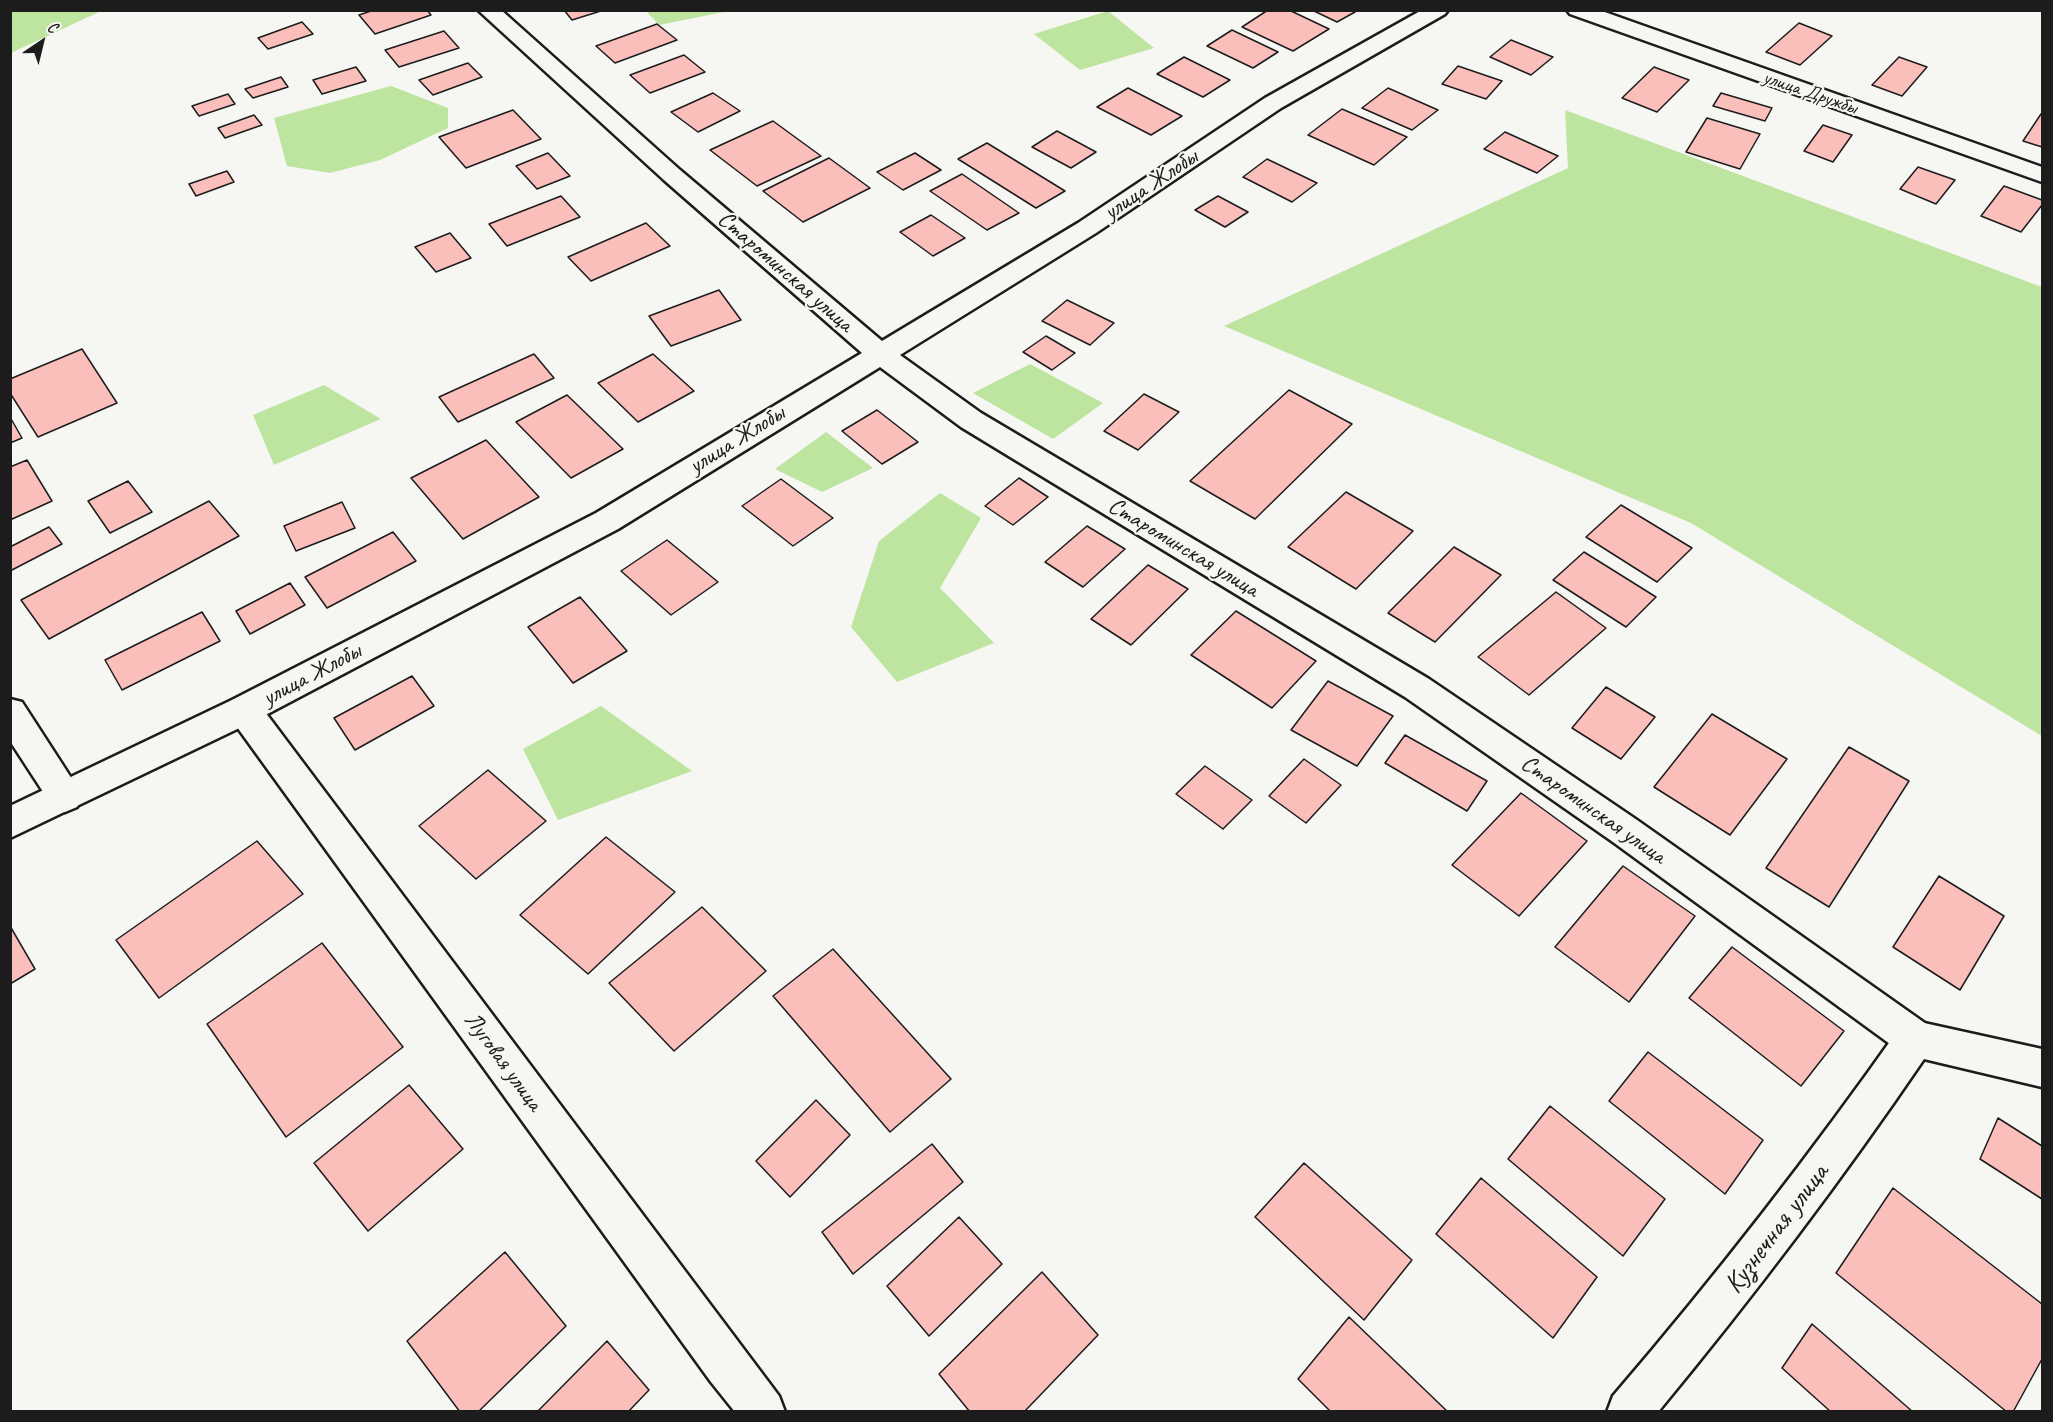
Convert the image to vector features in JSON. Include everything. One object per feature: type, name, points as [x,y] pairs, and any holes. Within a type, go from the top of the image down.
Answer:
[{"type":"street","name":"Староминская улица","points":[[489,10],[672,175],[879,352],[971,420],[1417,688],[1625,831],[1915,1039]]},
{"type":"street","name":"улица Жлобы","points":[[10,823],[244,710],[606,521],[879,352],[1087,228],[1273,103],[1438,10]]},
{"type":"street","name":"улица Дружбы","points":[[1577,10],[2043,175]]},
{"type":"street","name":"Луговая улица","points":[[244,710],[727,1366],[764,1412]]},
{"type":"street","points":[[10,712],[65,797]]},
{"type":"street","points":[[1915,1039],[2043,1068]]},
{"type":"street","name":"Кузнечная улица","points":[[1629,1412],[1717,1307],[1863,1116],[1915,1039]]},
{"type":"green space","points":[[11,10],[101,10],[101,11],[11,53]]},
{"type":"green space","points":[[646,11],[729,11],[659,25]]},
{"type":"green space","points":[[1108,11],[1154,48],[1080,70],[1034,34]]},
{"type":"green space","points":[[391,86],[448,108],[448,128],[380,160],[330,173],[287,166],[274,118]]},
{"type":"green space","points":[[1565,110],[2042,287],[2042,736],[1691,523],[1224,326],[1568,168]]},
{"type":"green space","points":[[1030,364],[1103,403],[1053,439],[973,393]]},
{"type":"green space","points":[[324,385],[381,419],[274,465],[253,415]]},
{"type":"green space","points":[[826,432],[873,468],[822,492],[775,469]]},
{"type":"green space","points":[[940,493],[981,518],[940,588],[994,643],[897,682],[851,627],[879,541]]},
{"type":"green space","points":[[601,706],[692,771],[558,820],[523,749]]},
{"type":"building","points":[[374,10],[427,10],[431,15],[375,34],[359,15]]},
{"type":"building","points":[[564,10],[604,10],[572,20]]},
{"type":"building","points":[[1268,10],[1289,10],[1329,29],[1293,51],[1242,27]]},
{"type":"building","points":[[1312,10],[1352,10],[1355,12],[1337,22]]},
{"type":"building","points":[[302,22],[313,34],[268,49],[258,38]]},
{"type":"building","points":[[1799,23],[1832,36],[1800,65],[1766,52]]},
{"type":"building","points":[[657,24],[677,40],[615,63],[596,46]]},
{"type":"building","points":[[1232,30],[1278,52],[1253,68],[1207,46]]},
{"type":"building","points":[[444,31],[459,48],[399,67],[385,50]]},
{"type":"building","points":[[1511,40],[1553,57],[1531,75],[1490,57]]},
{"type":"building","points":[[684,55],[705,72],[650,93],[630,75]]},
{"type":"building","points":[[1184,57],[1230,80],[1203,97],[1157,74]]},
{"type":"building","points":[[1899,57],[1927,67],[1902,96],[1872,85]]},
{"type":"building","points":[[468,63],[482,77],[433,95],[419,80]]},
{"type":"building","points":[[1458,66],[1502,81],[1486,99],[1442,84]]},
{"type":"building","points":[[356,67],[366,81],[322,94],[313,80]]},
{"type":"building","points":[[1654,67],[1689,80],[1657,112],[1622,98]]},
{"type":"building","points":[[281,77],[288,87],[253,98],[245,89]]},
{"type":"building","points":[[1128,88],[1182,116],[1151,135],[1097,107]]},
{"type":"building","points":[[1388,88],[1438,110],[1412,130],[1362,108]]},
{"type":"building","points":[[713,93],[740,111],[698,132],[671,112]]},
{"type":"building","points":[[1721,93],[1772,108],[1765,121],[1713,106]]},
{"type":"building","points":[[228,94],[235,104],[199,116],[192,106]]},
{"type":"building","points":[[1342,109],[1407,137],[1374,165],[1308,135]]},
{"type":"building","points":[[513,110],[541,139],[466,168],[439,137]]},
{"type":"building","points":[[254,115],[262,125],[225,138],[218,128]]},
{"type":"building","points":[[2042,115],[2042,147],[2023,141]]},
{"type":"building","points":[[1707,118],[1760,134],[1740,169],[1686,152]]},
{"type":"building","points":[[773,121],[821,156],[757,186],[710,150]]},
{"type":"building","points":[[1823,125],[1852,135],[1833,162],[1804,151]]},
{"type":"building","points":[[1057,131],[1096,152],[1071,168],[1032,147]]},
{"type":"building","points":[[1505,132],[1558,156],[1537,173],[1484,149]]},
{"type":"building","points":[[987,143],[1065,191],[1036,208],[958,159]]},
{"type":"building","points":[[548,153],[570,176],[537,189],[516,166]]},
{"type":"building","points":[[915,153],[941,170],[903,190],[877,172]]},
{"type":"building","points":[[829,158],[870,188],[803,222],[763,191]]},
{"type":"building","points":[[1267,159],[1317,183],[1292,202],[1243,177]]},
{"type":"building","points":[[1918,167],[1955,180],[1936,204],[1900,189]]},
{"type":"building","points":[[227,171],[234,182],[196,196],[189,184]]},
{"type":"building","points":[[962,174],[1019,213],[987,230],[930,191]]},
{"type":"building","points":[[2004,186],[2042,200],[2042,205],[2021,232],[1981,216]]},
{"type":"building","points":[[561,196],[580,217],[507,246],[489,224]]},
{"type":"building","points":[[1218,196],[1248,212],[1225,227],[1195,210]]},
{"type":"building","points":[[931,215],[965,238],[933,256],[900,232]]},
{"type":"building","points":[[646,223],[670,246],[591,281],[568,257]]},
{"type":"building","points":[[450,233],[471,258],[436,272],[415,247]]},
{"type":"building","points":[[719,290],[741,320],[671,346],[649,316]]},
{"type":"building","points":[[1067,300],[1114,323],[1090,345],[1042,321]]},
{"type":"building","points":[[1046,336],[1075,353],[1052,370],[1023,352]]},
{"type":"building","points":[[82,349],[117,403],[38,437],[10,393],[10,379]]},
{"type":"building","points":[[534,354],[554,378],[458,422],[439,397]]},
{"type":"building","points":[[653,354],[694,391],[638,422],[598,383]]},
{"type":"building","points":[[1289,390],[1352,424],[1255,519],[1190,481]]},
{"type":"building","points":[[1144,394],[1179,412],[1138,450],[1104,431]]},
{"type":"building","points":[[567,395],[623,449],[571,478],[516,422]]},
{"type":"building","points":[[877,410],[918,442],[882,464],[842,431]]},
{"type":"building","points":[[10,417],[22,438],[10,443]]},
{"type":"building","points":[[486,440],[539,497],[463,539],[411,478]]},
{"type":"building","points":[[27,460],[52,501],[10,520],[10,467]]},
{"type":"building","points":[[1019,478],[1048,497],[1013,525],[985,506]]},
{"type":"building","points":[[781,479],[833,518],[793,546],[742,506]]},
{"type":"building","points":[[128,481],[152,512],[110,533],[88,501]]},
{"type":"building","points":[[1346,492],[1413,531],[1356,589],[1288,547]]},
{"type":"building","points":[[209,501],[239,536],[49,639],[21,600]]},
{"type":"building","points":[[342,502],[355,528],[296,551],[284,526]]},
{"type":"building","points":[[1621,505],[1692,548],[1657,582],[1586,537]]},
{"type":"building","points":[[1087,526],[1125,549],[1083,587],[1045,562]]},
{"type":"building","points":[[49,527],[62,544],[10,571],[10,547]]},
{"type":"building","points":[[393,532],[416,561],[327,608],[305,577]]},
{"type":"building","points":[[667,540],[718,582],[671,615],[621,571]]},
{"type":"building","points":[[1454,547],[1501,575],[1435,642],[1388,613]]},
{"type":"building","points":[[1584,552],[1656,597],[1626,627],[1553,580]]},
{"type":"building","points":[[1148,565],[1188,589],[1131,645],[1091,619]]},
{"type":"building","points":[[290,583],[305,605],[250,634],[236,611]]},
{"type":"building","points":[[1556,592],[1606,628],[1529,695],[1478,657]]},
{"type":"building","points":[[580,597],[627,651],[573,683],[528,627]]},
{"type":"building","points":[[1236,611],[1316,661],[1272,708],[1191,655]]},
{"type":"building","points":[[202,612],[220,641],[122,690],[105,660]]},
{"type":"building","points":[[412,676],[434,706],[355,750],[334,718]]},
{"type":"building","points":[[1328,681],[1393,716],[1357,766],[1291,730]]},
{"type":"building","points":[[1606,687],[1655,717],[1621,759],[1572,728]]},
{"type":"building","points":[[1712,714],[1787,759],[1730,835],[1654,787]]},
{"type":"building","points":[[1405,735],[1487,781],[1467,811],[1385,763]]},
{"type":"building","points":[[1849,747],[1909,781],[1829,907],[1766,868]]},
{"type":"building","points":[[1304,759],[1341,785],[1306,823],[1269,796]]},
{"type":"building","points":[[1205,766],[1252,800],[1223,829],[1176,794]]},
{"type":"building","points":[[488,770],[546,821],[476,879],[419,826]]},
{"type":"building","points":[[1521,793],[1587,841],[1519,916],[1452,865]]},
{"type":"building","points":[[606,837],[675,892],[588,974],[520,915]]},
{"type":"building","points":[[257,841],[303,894],[159,998],[116,940]]},
{"type":"building","points":[[1623,866],[1695,916],[1629,1002],[1555,947]]},
{"type":"building","points":[[1939,876],[2004,916],[1960,990],[1893,947]]},
{"type":"building","points":[[702,907],[766,971],[674,1051],[609,983]]},
{"type":"building","points":[[10,926],[35,969],[10,984]]},
{"type":"building","points":[[322,943],[403,1047],[286,1137],[207,1024]]},
{"type":"building","points":[[1732,947],[1844,1031],[1801,1086],[1689,998]]},
{"type":"building","points":[[833,949],[951,1079],[890,1132],[773,996]]},
{"type":"building","points":[[1648,1052],[1763,1140],[1725,1194],[1609,1101]]},
{"type":"building","points":[[409,1085],[463,1149],[368,1231],[314,1163]]},
{"type":"building","points":[[816,1100],[850,1135],[790,1197],[756,1161]]},
{"type":"building","points":[[1550,1106],[1665,1199],[1623,1256],[1508,1159]]},
{"type":"building","points":[[1998,1118],[2042,1146],[2042,1199],[1980,1159]]},
{"type":"building","points":[[932,1144],[963,1182],[853,1274],[822,1232]]},
{"type":"building","points":[[1304,1163],[1412,1260],[1364,1320],[1255,1217]]},
{"type":"building","points":[[1481,1178],[1597,1277],[1553,1338],[1436,1234]]},
{"type":"building","points":[[1893,1188],[2042,1304],[2042,1359],[2013,1412],[2007,1412],[1836,1273]]},
{"type":"building","points":[[959,1217],[1002,1264],[929,1336],[887,1286]]},
{"type":"building","points":[[505,1252],[566,1326],[478,1412],[460,1412],[407,1341]]},
{"type":"building","points":[[1042,1272],[1098,1335],[1024,1412],[970,1412],[939,1374]]},
{"type":"building","points":[[1349,1317],[1448,1412],[1331,1412],[1298,1379]]},
{"type":"building","points":[[1812,1324],[1913,1412],[1831,1412],[1782,1368]]},
{"type":"building","points":[[607,1341],[649,1390],[628,1412],[537,1412]]}]
